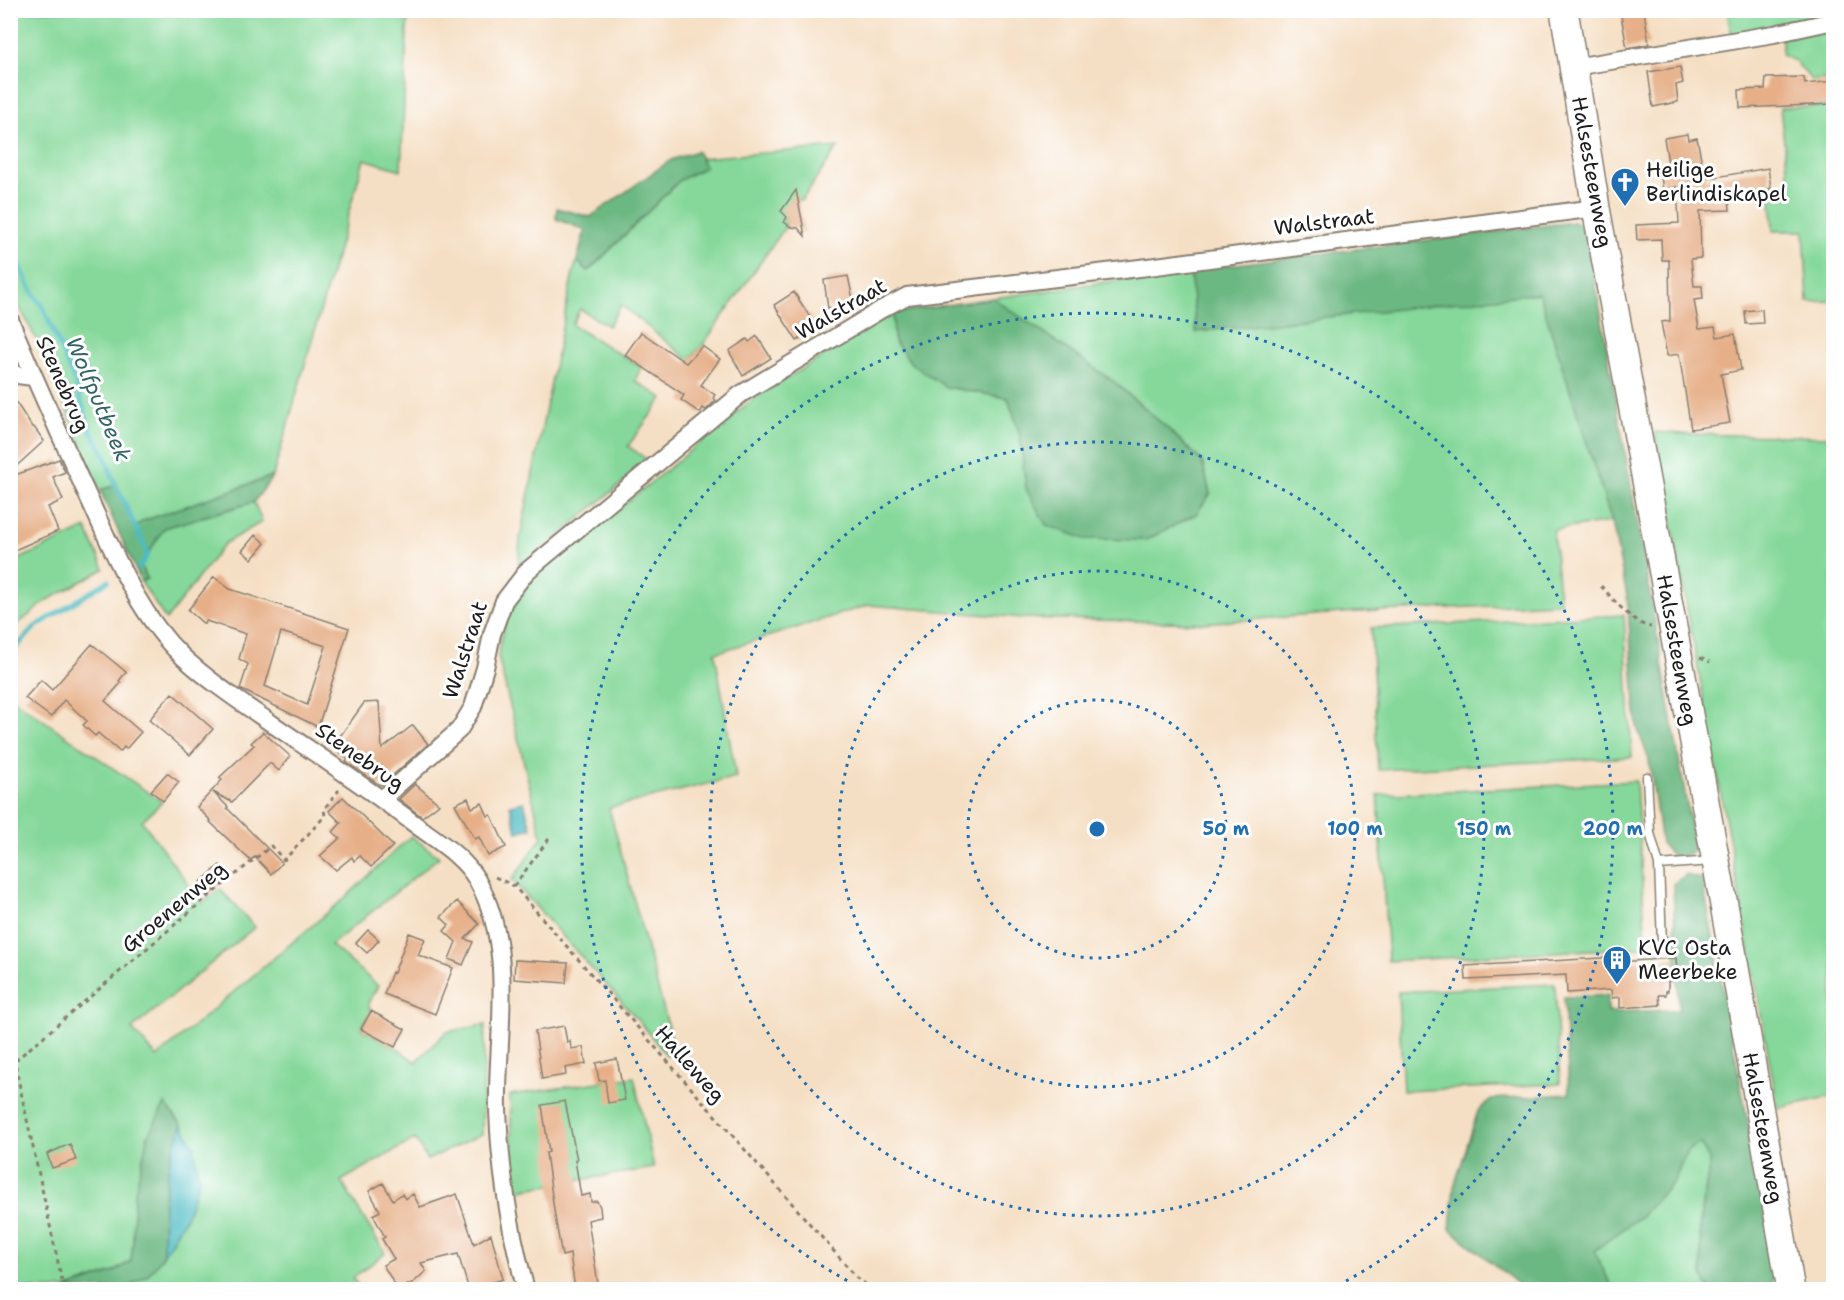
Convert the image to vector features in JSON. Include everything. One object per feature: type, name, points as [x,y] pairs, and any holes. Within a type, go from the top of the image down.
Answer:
[{"type":"main road","name":"Halsesteenweg","points":[[1564,10],[1596,208],[1716,861],[1791,1290]]},
{"type":"street","points":[[1574,67],[1774,34],[1833,21]]},
{"type":"street","name":"Walstraat","points":[[382,799],[459,730],[473,707],[492,634],[504,601],[527,571],[741,394],[882,309],[908,296],[1168,265],[1596,208]]},
{"type":"street","name":"Stenebrug","points":[[10,320],[33,377],[115,555],[138,602],[158,631],[184,658],[221,688],[382,799],[456,855],[475,877],[488,903],[496,929],[502,969],[498,1110],[504,1184],[526,1290]]},
{"type":"street","points":[[10,374],[33,377]]},
{"type":"lane","points":[[1647,777],[1650,833],[1659,864],[1662,944]]},
{"type":"lane","points":[[1659,864],[1716,861]]},
{"type":"path","points":[[1601,586],[1624,610],[1646,627],[1673,627]]},
{"type":"path","name":"Groenenweg","points":[[17,1074],[16,1060],[271,846],[284,860],[325,816],[324,809],[349,777]]},
{"type":"path","points":[[514,886],[551,836]]},
{"type":"path","name":"Halleweg","points":[[475,877],[493,876],[514,886],[859,1280],[874,1290]]},
{"type":"path","points":[[10,1076],[17,1074],[64,1290]]},
{"type":"green space","points":[[11,11],[408,11],[401,170],[364,159],[273,476],[143,521],[135,527],[117,485],[100,490],[45,357],[11,290]]},
{"type":"green space","points":[[1727,11],[1833,11],[1833,17],[1732,37]]},
{"type":"green space","points":[[1833,25],[1833,78],[1812,81],[1795,61],[1782,55],[1782,35]]},
{"type":"green space","points":[[1833,106],[1833,301],[1808,302],[1804,231],[1773,231],[1771,196],[1790,193],[1780,108]]},
{"type":"green space","points":[[838,147],[802,200],[797,200],[784,222],[786,226],[702,346],[689,360],[621,305],[608,326],[580,309],[572,325],[641,367],[635,381],[663,398],[628,446],[649,461],[518,569],[520,538],[577,261],[589,271],[680,180],[705,167],[700,158]]},
{"type":"green space","points":[[697,151],[705,167],[680,180],[588,271],[577,261],[585,230],[556,219],[557,208],[590,217],[671,160]]},
{"type":"green space","points":[[1573,222],[1582,223],[1586,229],[1695,851],[1675,859],[1661,843],[1649,760],[1637,727],[1627,596],[1612,522],[1539,293],[1196,332],[1190,270]]},
{"type":"green space","points":[[1190,270],[1196,332],[1539,292],[1612,522],[1553,530],[1560,603],[1357,612],[1201,623],[1024,618],[869,605],[715,653],[736,777],[609,808],[675,1051],[667,1056],[638,1020],[512,880],[542,837],[498,656],[505,624],[518,598],[532,580],[753,399],[893,313],[894,341],[912,364],[946,387],[1008,398],[1020,435],[1026,489],[1146,540],[1196,514],[1210,494],[1202,461],[1113,381],[993,298]]},
{"type":"green space","points":[[993,298],[1113,381],[1202,462],[1210,494],[1196,514],[1146,540],[1085,539],[1046,525],[1026,489],[1020,435],[1008,398],[946,387],[912,364],[894,341],[893,313]]},
{"type":"green space","points":[[1655,432],[1833,437],[1833,1096],[1778,1108]]},
{"type":"green space","points":[[273,476],[254,502],[164,528],[141,565],[147,579],[141,582],[100,490],[117,485],[135,527],[143,521]]},
{"type":"green space","points":[[254,502],[262,522],[225,543],[166,620],[141,582],[147,578],[141,565],[164,528]]},
{"type":"green space","points":[[86,528],[104,569],[46,601],[11,630],[11,563]]},
{"type":"green space","points":[[1624,615],[1632,757],[1378,770],[1371,628]]},
{"type":"green space","points":[[10,697],[162,802],[142,821],[202,903],[220,889],[255,927],[132,1029],[157,1057],[346,897],[411,836],[439,857],[331,945],[378,986],[368,1003],[371,1011],[361,1029],[395,1047],[416,1062],[446,1032],[485,1025],[482,1134],[427,1160],[415,1139],[341,1181],[385,1253],[353,1278],[360,1289],[125,1289],[148,1275],[163,1256],[187,1215],[194,1146],[182,1125],[165,1104],[133,1242],[131,1261],[114,1272],[65,1289],[11,1289]]},
{"type":"green space","points":[[1636,781],[1646,947],[1388,961],[1378,795]]},
{"type":"green space","points":[[1686,875],[1702,879],[1775,1267],[1771,1289],[1710,1289],[1702,1275],[1700,1224],[1710,1161],[1700,1143],[1687,1151],[1674,1181],[1642,1215],[1594,1251],[1613,1289],[1523,1289],[1450,1229],[1454,1187],[1478,1111],[1491,1099],[1569,1094],[1564,997],[1608,995],[1608,1012],[1679,1010],[1673,884]]},
{"type":"green space","points":[[1555,984],[1560,1084],[1403,1091],[1398,992]]},
{"type":"green space","points":[[634,1077],[654,1168],[513,1191],[510,1095]]},
{"type":"green space","points":[[165,1104],[182,1125],[170,1158],[164,1201],[163,1256],[148,1275],[125,1289],[65,1289],[114,1272],[131,1261],[134,1196],[148,1135]]},
{"type":"green space","points":[[1700,1143],[1710,1161],[1700,1224],[1702,1275],[1710,1289],[1613,1289],[1593,1251],[1642,1215],[1674,1181],[1687,1151]]},
{"type":"water","points":[[524,802],[531,828],[517,832],[510,805]]},
{"type":"water","points":[[182,1125],[194,1146],[199,1180],[187,1215],[163,1256],[164,1201],[170,1158]]},
{"type":"building","points":[[1620,10],[1644,10],[1649,44],[1627,48]]},
{"type":"building","points":[[1680,67],[1683,83],[1676,85],[1678,102],[1653,107],[1648,72]]},
{"type":"building","points":[[1804,77],[1805,84],[1833,81],[1833,104],[1740,108],[1739,90],[1765,89],[1766,78]]},
{"type":"building","points":[[1687,134],[1688,140],[1697,138],[1705,179],[1768,168],[1771,188],[1769,189],[1771,196],[1729,198],[1730,210],[1700,211],[1701,258],[1691,259],[1694,286],[1702,286],[1703,299],[1694,300],[1699,329],[1715,327],[1717,337],[1735,334],[1741,370],[1721,374],[1730,423],[1691,429],[1679,354],[1667,356],[1661,322],[1670,321],[1669,260],[1662,260],[1661,239],[1637,240],[1636,225],[1679,223],[1677,187],[1663,190],[1660,170],[1669,168],[1664,138]]},
{"type":"building","points":[[796,190],[805,236],[798,228],[791,227],[784,222],[787,217],[781,211]]},
{"type":"building","points":[[848,276],[854,304],[828,308],[824,280]]},
{"type":"building","points":[[794,292],[817,328],[797,341],[774,305]]},
{"type":"building","points":[[1762,309],[1763,323],[1746,324],[1745,311]]},
{"type":"building","points":[[641,332],[686,363],[702,346],[720,359],[701,385],[715,395],[713,398],[716,400],[706,410],[703,408],[700,413],[681,400],[684,395],[625,355]]},
{"type":"building","points":[[757,336],[771,358],[743,376],[729,351],[747,339],[749,342]]},
{"type":"building","points":[[10,393],[44,441],[10,472]]},
{"type":"building","points":[[59,459],[65,472],[53,477],[63,500],[48,507],[58,531],[10,552],[10,477]]},
{"type":"building","points":[[255,535],[265,543],[252,559],[242,551]]},
{"type":"building","points":[[214,577],[230,589],[349,628],[318,727],[240,689],[248,664],[239,659],[246,634],[206,621],[204,624],[188,610]],"holes":[[[281,632],[326,646],[307,705],[265,686]]]},
{"type":"building","points":[[92,644],[126,672],[119,681],[121,683],[105,701],[141,732],[126,749],[124,747],[120,752],[98,733],[95,736],[83,725],[87,721],[64,700],[51,717],[25,698],[41,680],[52,690]]},
{"type":"building","points":[[172,693],[213,729],[190,755],[149,720]]},
{"type":"building","points":[[379,702],[382,749],[413,725],[428,744],[380,785],[346,762],[348,759],[334,749],[340,740],[338,739],[364,703]]},
{"type":"building","points":[[263,732],[290,756],[279,771],[270,763],[232,802],[213,792],[282,863],[271,874],[255,857],[250,860],[197,807],[222,780],[219,778],[254,745],[251,743]]},
{"type":"building","points":[[167,773],[179,782],[163,801],[151,791]]},
{"type":"building","points":[[415,784],[439,804],[422,817],[399,799]]},
{"type":"building","points":[[343,797],[393,846],[371,867],[360,856],[354,861],[352,857],[336,870],[320,856],[340,838],[333,832],[341,823],[329,811]]},
{"type":"building","points":[[468,798],[472,808],[482,803],[488,816],[491,815],[506,847],[488,856],[479,837],[475,839],[455,804]]},
{"type":"building","points":[[220,865],[230,876],[207,896],[197,885]]},
{"type":"building","points":[[457,901],[479,924],[465,939],[473,942],[463,965],[449,959],[456,942],[444,931],[449,925],[441,917]]},
{"type":"building","points":[[368,930],[379,940],[367,953],[356,943]]},
{"type":"building","points":[[409,933],[425,939],[418,955],[453,968],[435,1014],[384,994]]},
{"type":"building","name":"KVC Osta Meerbeke","points":[[1618,957],[1618,962],[1676,958],[1677,972],[1672,973],[1672,981],[1668,981],[1666,995],[1659,995],[1660,1005],[1620,1008],[1620,997],[1612,998],[1611,990],[1567,993],[1566,975],[1466,980],[1465,966]]},
{"type":"building","points":[[515,960],[568,963],[566,983],[514,979]]},
{"type":"building","points":[[371,1011],[405,1029],[395,1047],[361,1029]]},
{"type":"building","points":[[564,1026],[571,1049],[583,1047],[586,1064],[565,1068],[566,1075],[542,1079],[535,1031]]},
{"type":"building","points":[[617,1059],[625,1100],[608,1103],[605,1080],[599,1081],[596,1063]]},
{"type":"building","points":[[565,1101],[577,1160],[575,1160],[581,1196],[590,1194],[591,1202],[597,1201],[600,1207],[601,1217],[588,1220],[599,1290],[575,1290],[570,1254],[562,1256],[546,1153],[549,1152],[542,1105]]},
{"type":"building","points":[[70,1144],[76,1160],[52,1168],[47,1154]]},
{"type":"building","points":[[383,1183],[393,1200],[402,1194],[405,1199],[413,1194],[420,1207],[457,1194],[474,1244],[491,1234],[503,1279],[469,1290],[458,1254],[421,1263],[426,1271],[414,1282],[398,1290],[383,1265],[394,1259],[382,1239],[385,1237],[373,1215],[380,1211],[369,1191]]},
{"type":"waterway","points":[[10,70],[16,75],[10,104]]},
{"type":"waterway","name":"Wolfputbeek","points":[[10,244],[31,290],[43,307],[74,380],[91,432],[103,451],[148,554],[139,568]]},
{"type":"waterway","name":"Wolfputbeek","points":[[10,654],[35,627],[108,581]]},
{"type":"place","name":"Heilige Berlindiskapel","points":[[1625,208]]},
{"type":"place","name":"KVC Osta Meerbeke","points":[[1617,986]]}]
